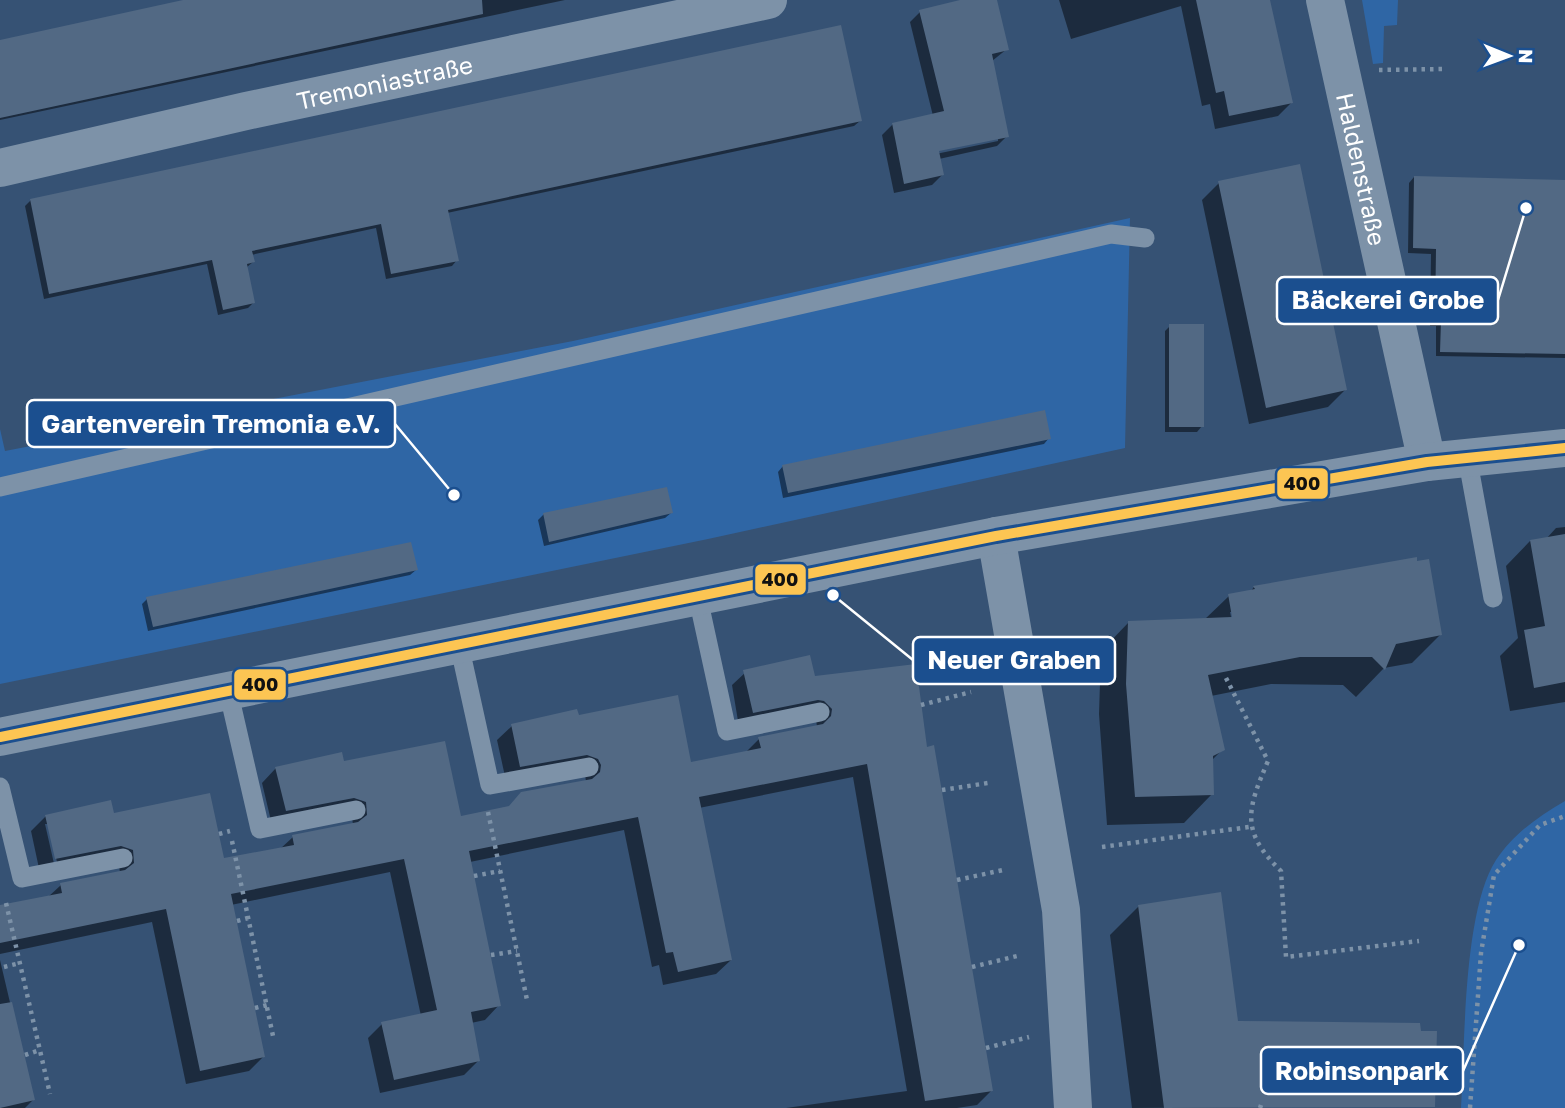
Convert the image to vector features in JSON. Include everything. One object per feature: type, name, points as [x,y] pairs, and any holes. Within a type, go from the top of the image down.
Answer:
[{"type":"street","name":"Tremoniastraße","points":[[0,168],[246,111],[768,0]]},
{"type":"street","name":"Haldenstraße","points":[[1325,0],[1427,462]]},
{"type":"street","points":[[0,737],[996,536],[1427,462],[1565,448]]},
{"type":"street","points":[[996,536],[1061,910],[1073,1108]]},
{"type":"lane","points":[[0,487],[1111,234],[1145,238]]},
{"type":"lane","points":[[1467,456],[1493,598]]},
{"type":"lane","points":[[698,597],[727,731],[820,712]]},
{"type":"lane","points":[[460,643],[491,785],[589,767]]},
{"type":"lane","points":[[228,691],[260,829],[356,810]]},
{"type":"lane","points":[[0,787],[22,878],[123,858]]},
{"type":"path","points":[[1368,71],[1443,69]]},
{"type":"path","points":[[1226,678],[1269,761],[1250,809],[1249,827],[1263,854],[1281,871],[1286,957],[1419,941]]},
{"type":"path","points":[[922,705],[971,692]]},
{"type":"path","points":[[942,790],[988,783]]},
{"type":"path","points":[[487,808],[527,1000]]},
{"type":"path","points":[[1470,1108],[1481,953],[1494,875],[1540,825],[1565,816]]},
{"type":"path","points":[[227,819],[273,1037]]},
{"type":"path","points":[[1102,847],[1249,827]]},
{"type":"path","points":[[219,834],[230,831]]},
{"type":"path","points":[[957,880],[1003,870]]},
{"type":"path","points":[[474,876],[500,871]]},
{"type":"path","points":[[3,890],[50,1094]]},
{"type":"path","points":[[237,921],[248,918]]},
{"type":"path","points":[[491,955],[517,951]]},
{"type":"path","points":[[972,967],[1017,956]]},
{"type":"path","points":[[4,967],[20,963]]},
{"type":"path","points":[[255,1009],[267,1005]]},
{"type":"path","points":[[986,1048],[1029,1037]]},
{"type":"path","points":[[24,1055],[40,1050]]},
{"type":"shaded area","points":[[1362,0],[1398,0],[1397,25],[1384,26],[1383,63],[1373,64]]},
{"type":"shaded area","points":[[1130,218],[1125,448],[708,539],[0,684],[0,429],[5,451],[573,341]]},
{"type":"shaded area","points":[[1565,801],[1565,1108],[1461,1108],[1471,944],[1485,883],[1496,860],[1511,842],[1536,820]]},
{"type":"building","points":[[183,0],[482,0],[483,14],[0,118],[0,40]]},
{"type":"building","points":[[960,0],[997,0],[1009,50],[992,54],[1009,137],[939,151],[944,175],[904,184],[892,123],[944,111],[919,10]]},
{"type":"building","points":[[1196,0],[1270,0],[1293,103],[1229,116],[1224,91],[1216,93]]},
{"type":"building","points":[[841,25],[862,121],[448,210],[459,261],[391,274],[381,224],[252,251],[255,262],[247,264],[255,303],[223,310],[212,260],[49,294],[30,199]]},
{"type":"building","points":[[1300,164],[1347,390],[1266,408],[1218,181]]},
{"type":"building","points":[[1414,176],[1565,180],[1565,354],[1440,352],[1441,321],[1435,321],[1436,249],[1413,248]]},
{"type":"building","points":[[1169,324],[1204,324],[1204,427],[1169,427]]},
{"type":"building","points":[[1045,410],[1051,439],[788,493],[782,465]]},
{"type":"building","points":[[667,487],[673,513],[549,542],[543,513]]},
{"type":"building","points":[[1565,534],[1565,682],[1534,688],[1524,630],[1545,626],[1530,540]]},
{"type":"building","points":[[411,542],[418,570],[153,627],[146,597]]},
{"type":"building","points":[[1417,557],[1417,561],[1429,559],[1442,635],[1396,644],[1385,670],[1372,657],[1300,657],[1208,675],[1225,750],[1213,756],[1214,795],[1135,797],[1126,684],[1128,621],[1232,617],[1228,594],[1255,589],[1253,586]]},
{"type":"building","points":[[810,655],[815,676],[916,664],[927,747],[934,745],[993,1091],[925,1101],[867,764],[699,797],[732,960],[678,972],[673,952],[666,953],[638,817],[469,851],[501,1006],[471,1012],[480,1061],[394,1080],[381,1022],[437,1010],[404,859],[231,894],[265,1057],[200,1071],[166,909],[0,943],[0,905],[62,893],[60,883],[125,870],[134,863],[133,850],[121,846],[55,859],[45,815],[111,800],[114,813],[210,793],[224,858],[294,845],[292,835],[358,822],[367,815],[366,802],[354,798],[286,811],[275,767],[342,752],[344,761],[445,741],[461,816],[509,806],[521,792],[592,779],[600,772],[601,765],[598,759],[587,755],[520,767],[511,724],[577,709],[579,715],[678,695],[691,762],[761,748],[758,737],[823,724],[831,716],[832,709],[824,701],[818,700],[753,713],[743,670]]},
{"type":"building","points":[[1221,892],[1238,1021],[1420,1023],[1421,1031],[1437,1031],[1435,1107],[1164,1108],[1138,905]]},
{"type":"building","points":[[12,1002],[35,1100],[0,1108],[0,1004]]},
{"type":"transit line","name":"400","points":[[0,737],[996,536],[1427,462],[1565,448]]},
{"type":"place","name":"Bäckerei Grobe","points":[[1526,208]]},
{"type":"place","name":"Gartenverein Tremonia e.V.","points":[[454,495]]},
{"type":"place","name":"Neuer Graben","points":[[833,595]]},
{"type":"place","name":"Robinsonpark","points":[[1519,945]]}]
